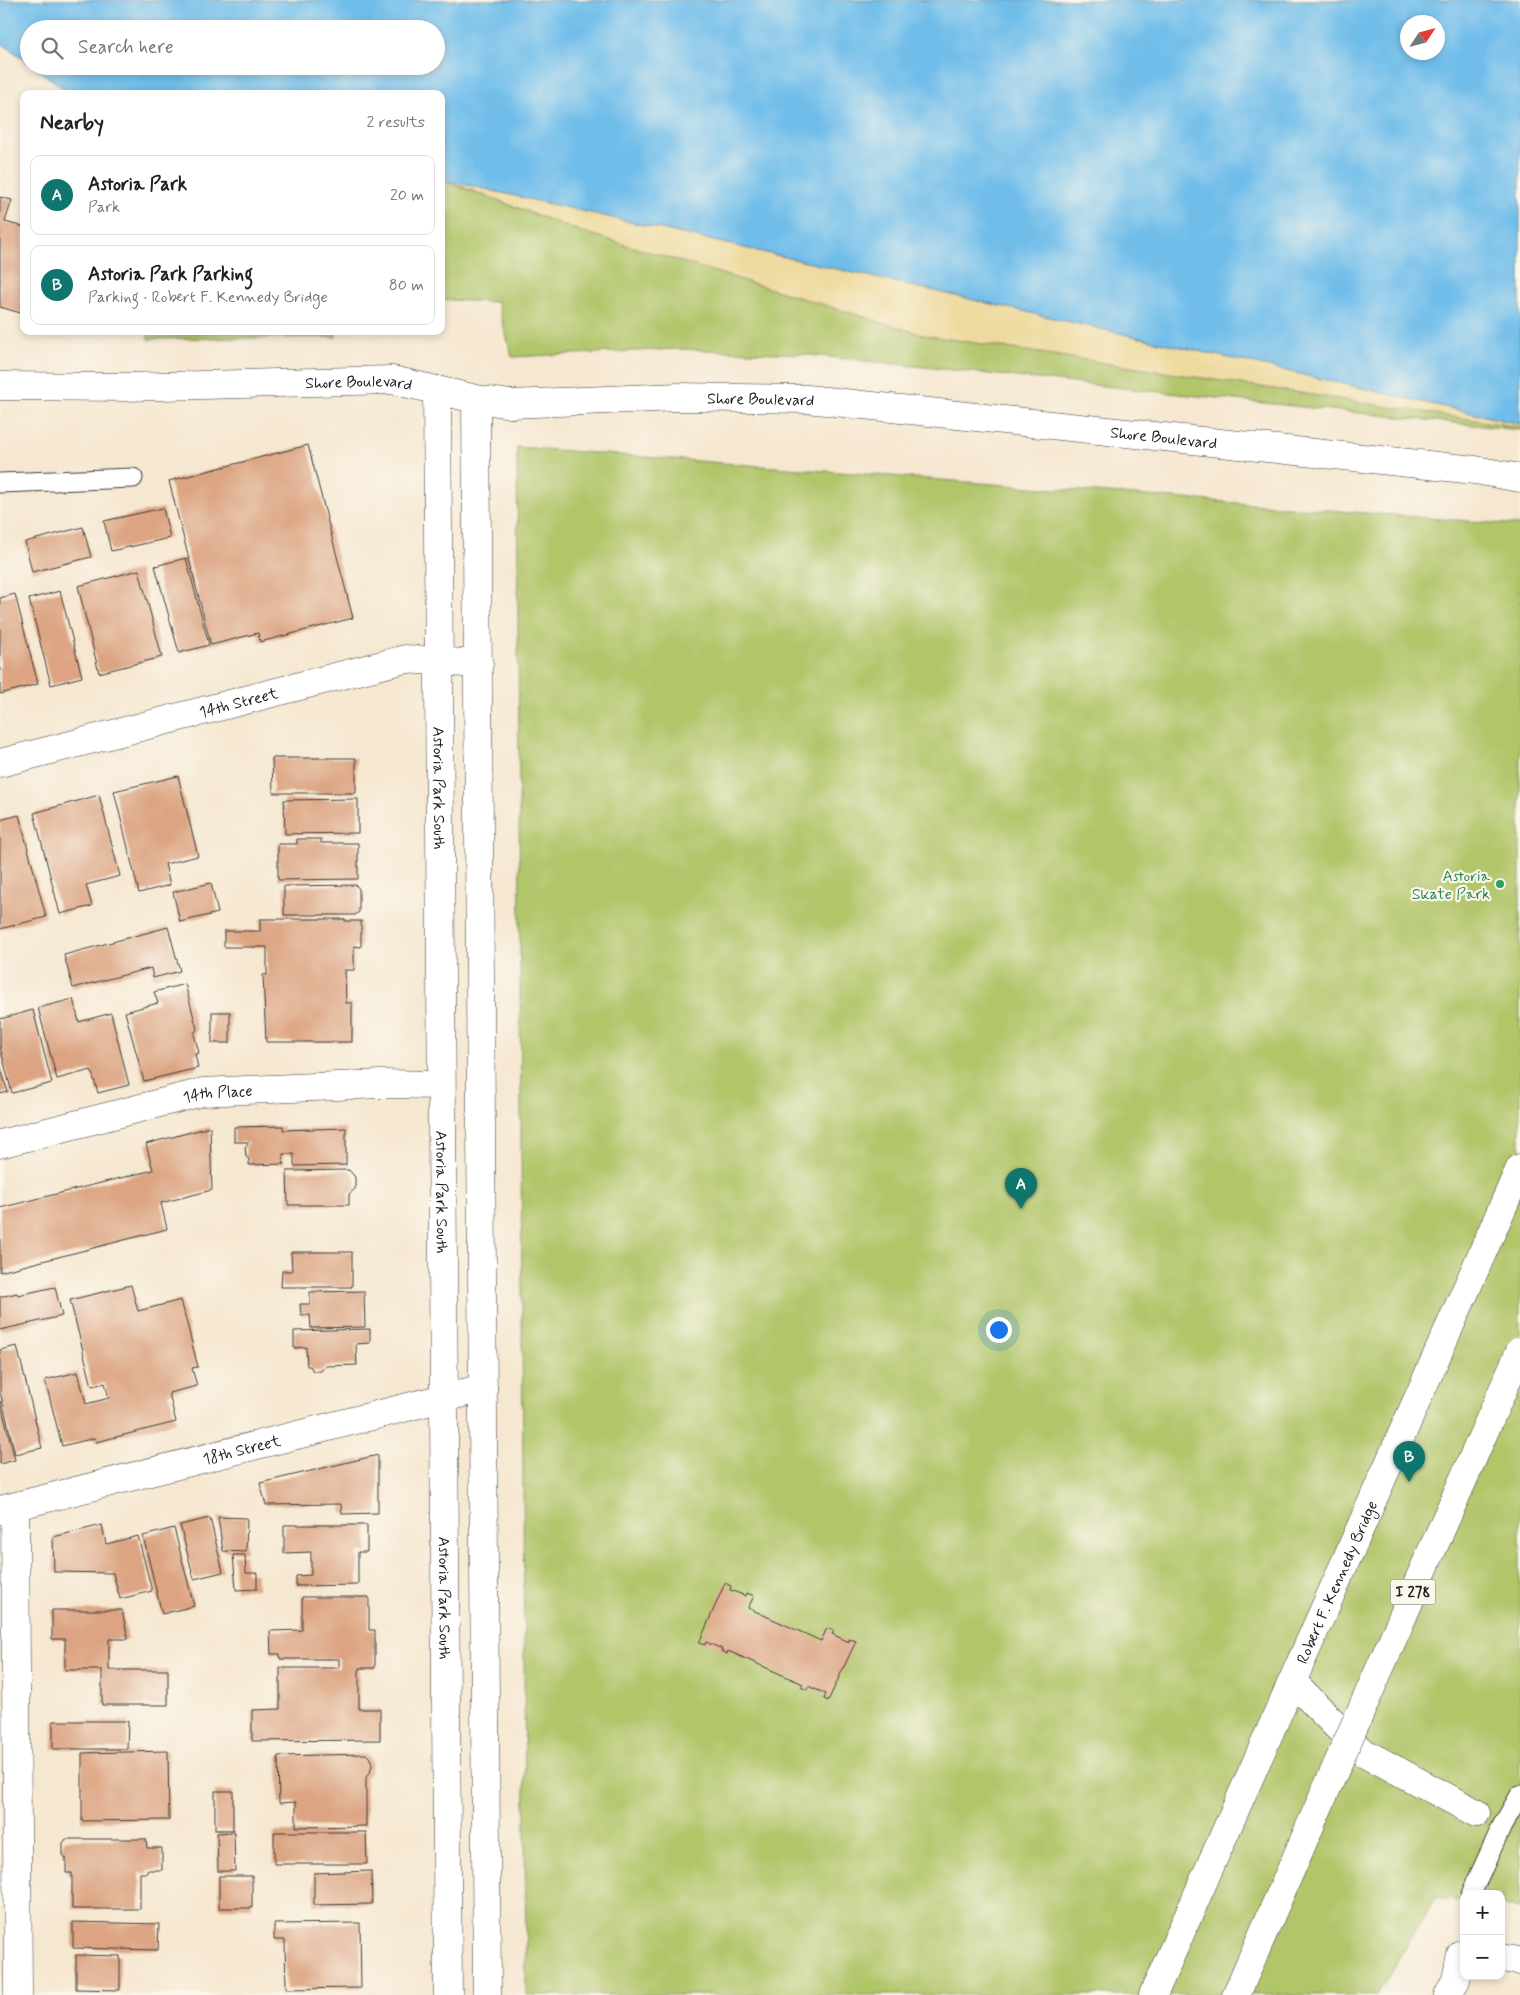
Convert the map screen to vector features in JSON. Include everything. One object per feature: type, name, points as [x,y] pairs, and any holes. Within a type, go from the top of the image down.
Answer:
[{"type":"main road","name":"Shore Boulevard","points":[[0,386],[124,386],[392,380],[476,399],[511,404],[678,398],[807,399],[1475,470],[1520,478]]},
{"type":"main road","name":"Astoria Park South","points":[[437,390],[448,1995]]},
{"type":"main road","points":[[476,399],[487,1995]]},
{"type":"main road","name":"14th Street","points":[[0,763],[405,659],[479,664]]},
{"type":"main road","name":"14th Place","points":[[0,1144],[203,1092],[395,1084],[441,1085]]},
{"type":"main road","name":"Robert F. Kennedy Bridge","points":[[1153,1995],[1520,1168]]},
{"type":"main road","name":"I 278","points":[[1236,1995],[1520,1351]]},
{"type":"main road","name":"18th Street","points":[[7,1509],[483,1388]]},
{"type":"main road","points":[[7,1509],[18,1995]]},
{"type":"main road","points":[[1295,1684],[1360,1751],[1476,1813]]},
{"type":"main road","points":[[1505,1959],[1520,1961]]},
{"type":"main road","points":[[1448,1995],[1456,1980],[1460,1962]]},
{"type":"lane","points":[[0,483],[133,478]]},
{"type":"lane","points":[[1473,1890],[1502,1826],[1520,1796]]},
{"type":"green space","points":[[445,181],[580,231],[924,335],[1520,427],[1520,430],[800,354],[677,349],[512,357],[497,302],[445,300]]},
{"type":"green space","points":[[148,335],[336,335],[336,337],[148,339]]},
{"type":"green space","points":[[517,447],[1520,525],[1520,1908],[1505,1906],[1505,1890],[1460,1890],[1460,1901],[1435,1898],[1377,1995],[526,1995]]},
{"type":"sand","points":[[445,180],[1520,424],[1520,427],[924,335],[580,231]]},
{"type":"water","points":[[0,0],[1520,0],[1520,424],[445,180],[445,90],[66,90],[45,75],[445,75],[445,20],[20,20],[20,56],[0,42]]},
{"type":"building","points":[[0,197],[12,200],[5,222],[20,226],[20,313],[0,307]]},
{"type":"building","points":[[308,445],[353,618],[260,642],[258,633],[211,645],[169,481]]},
{"type":"building","points":[[163,508],[170,538],[111,551],[104,521]]},
{"type":"building","points":[[83,527],[91,557],[32,572],[25,542]]},
{"type":"building","points":[[186,558],[209,645],[179,653],[155,566]]},
{"type":"building","points":[[139,570],[162,657],[99,673],[78,586]]},
{"type":"building","points":[[60,591],[82,677],[51,685],[29,599]]},
{"type":"building","points":[[15,594],[38,684],[0,694],[0,598]]},
{"type":"building","points":[[272,758],[356,758],[356,793],[273,793]]},
{"type":"building","points":[[178,776],[198,856],[165,864],[170,885],[139,893],[114,791]]},
{"type":"building","points":[[99,795],[120,876],[86,885],[92,906],[60,914],[34,813]]},
{"type":"building","points":[[358,799],[358,833],[285,834],[284,800]]},
{"type":"building","points":[[19,815],[46,917],[0,929],[0,820]]},
{"type":"building","points":[[297,839],[321,839],[321,843],[358,843],[358,879],[278,880],[278,844],[297,844]]},
{"type":"building","points":[[211,883],[218,913],[180,922],[173,892]]},
{"type":"building","points":[[356,885],[359,889],[359,912],[355,915],[284,915],[284,886]]},
{"type":"building","points":[[260,919],[345,919],[345,921],[361,921],[361,947],[354,946],[354,970],[345,970],[346,1003],[352,1003],[352,1042],[266,1042],[263,975],[267,975],[267,947],[224,947],[224,931],[260,931]]},
{"type":"building","points":[[168,927],[180,971],[153,978],[151,968],[73,988],[64,955]]},
{"type":"building","points":[[185,984],[197,1029],[194,1034],[199,1053],[195,1054],[198,1068],[144,1081],[125,1012],[158,1003],[154,992]]},
{"type":"building","points":[[73,999],[79,1022],[111,1013],[129,1085],[98,1093],[91,1070],[57,1079],[38,1008]]},
{"type":"building","points":[[33,1010],[52,1083],[12,1093],[0,1047],[0,1019]]},
{"type":"building","points":[[212,1012],[230,1012],[230,1043],[212,1043]]},
{"type":"building","points":[[0,1066],[8,1092],[0,1094]]},
{"type":"building","points":[[283,1126],[283,1130],[346,1128],[346,1165],[294,1166],[294,1154],[283,1154],[284,1164],[249,1165],[245,1147],[249,1142],[234,1142],[234,1127]]},
{"type":"building","points":[[210,1127],[212,1190],[161,1203],[167,1229],[0,1272],[0,1208],[153,1170],[146,1144]]},
{"type":"building","points":[[349,1170],[355,1177],[355,1189],[349,1194],[349,1205],[288,1205],[287,1171]]},
{"type":"building","points":[[291,1252],[352,1252],[352,1287],[281,1287],[282,1271],[292,1271]]},
{"type":"building","points":[[131,1285],[138,1311],[181,1300],[198,1367],[192,1368],[197,1386],[169,1393],[176,1422],[96,1442],[95,1438],[62,1446],[45,1380],[78,1372],[86,1404],[109,1398],[105,1383],[92,1386],[70,1300]]},
{"type":"building","points":[[55,1287],[62,1316],[0,1330],[0,1297]]},
{"type":"building","points":[[364,1291],[365,1327],[311,1328],[310,1315],[301,1315],[300,1304],[310,1304],[310,1292]]},
{"type":"building","points":[[370,1329],[370,1343],[356,1344],[357,1365],[325,1366],[321,1371],[313,1371],[310,1366],[307,1366],[306,1347],[294,1348],[294,1331]]},
{"type":"building","points":[[17,1346],[42,1448],[15,1454],[0,1392],[0,1350]]},
{"type":"building","points":[[0,1401],[15,1460],[0,1464]]},
{"type":"building","points":[[378,1455],[378,1513],[342,1514],[341,1504],[266,1505],[260,1483]]},
{"type":"building","points":[[218,1517],[247,1518],[246,1552],[223,1551]]},
{"type":"building","points":[[210,1518],[223,1572],[194,1579],[180,1525]]},
{"type":"building","points":[[102,1525],[106,1544],[138,1536],[152,1591],[120,1599],[113,1573],[54,1572],[53,1537]]},
{"type":"building","points":[[284,1525],[367,1525],[367,1552],[358,1552],[358,1585],[296,1586],[296,1576],[311,1575],[311,1552],[284,1553]]},
{"type":"building","points":[[174,1528],[194,1606],[162,1614],[143,1536]]},
{"type":"building","points":[[233,1555],[245,1555],[246,1573],[257,1573],[257,1589],[236,1590]]},
{"type":"building","points":[[725,1583],[731,1586],[730,1590],[746,1596],[747,1593],[754,1596],[748,1608],[821,1641],[827,1628],[834,1631],[832,1634],[849,1642],[849,1639],[856,1641],[828,1701],[824,1699],[826,1694],[808,1686],[807,1690],[801,1687],[803,1684],[728,1651],[727,1654],[721,1651],[722,1649],[706,1642],[705,1645],[699,1643]]},
{"type":"building","points":[[302,1597],[369,1597],[369,1630],[375,1630],[375,1668],[359,1668],[359,1709],[380,1709],[380,1740],[252,1741],[252,1710],[280,1709],[280,1668],[339,1668],[339,1659],[280,1659],[280,1654],[271,1654],[270,1631],[302,1630]]},
{"type":"building","points":[[52,1610],[122,1610],[128,1639],[109,1639],[109,1670],[168,1670],[168,1705],[102,1705],[102,1670],[65,1670],[65,1639],[52,1639]]},
{"type":"building","points":[[53,1721],[128,1721],[127,1749],[53,1749]]},
{"type":"building","points":[[168,1751],[169,1820],[82,1821],[82,1753]]},
{"type":"building","points":[[366,1754],[370,1758],[372,1765],[370,1773],[366,1777],[366,1826],[296,1827],[296,1802],[279,1803],[278,1756]]},
{"type":"building","points":[[215,1791],[233,1791],[233,1830],[215,1830]]},
{"type":"building","points":[[234,1832],[235,1871],[218,1871],[217,1833]]},
{"type":"building","points":[[274,1832],[366,1832],[367,1864],[274,1864]]},
{"type":"building","points":[[66,1839],[146,1839],[147,1848],[162,1848],[162,1870],[147,1870],[147,1873],[140,1873],[140,1909],[72,1909],[72,1873],[66,1873],[66,1858],[63,1855],[63,1843]]},
{"type":"building","points":[[371,1871],[372,1904],[314,1905],[314,1873]]},
{"type":"building","points":[[219,1876],[252,1876],[252,1908],[219,1908]]},
{"type":"building","points":[[73,1922],[159,1924],[158,1950],[73,1948]]},
{"type":"building","points":[[360,1923],[361,1988],[286,1989],[285,1940],[274,1940],[274,1924]]},
{"type":"building","points":[[76,1955],[120,1956],[120,1990],[76,1989]]},
{"type":"place","name":"Astoria Skate Park","points":[[1500,884]]},
{"type":"place","name":"Astoria Park","points":[[1021,1209]]},
{"type":"place","name":"Astoria Park Parking","points":[[1409,1482]]}]
